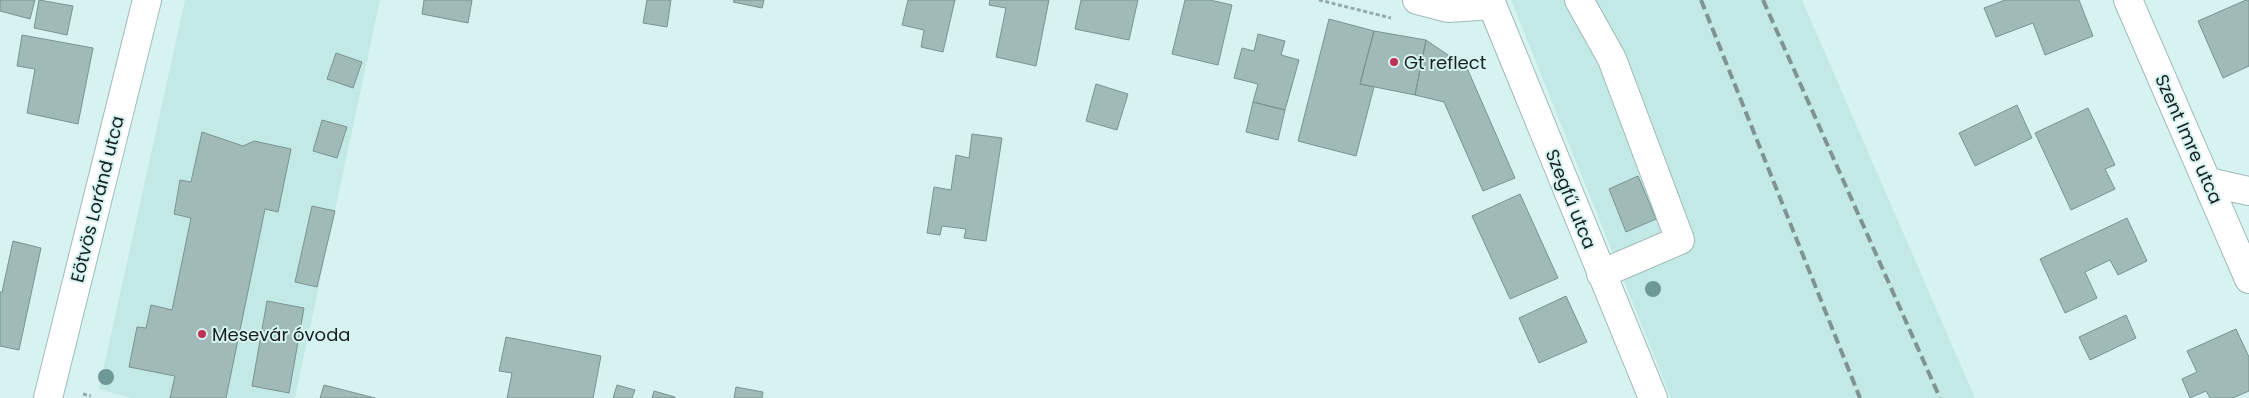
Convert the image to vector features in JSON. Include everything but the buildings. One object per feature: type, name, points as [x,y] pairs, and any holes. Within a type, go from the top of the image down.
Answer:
[{"type":"street","name":"Eötvös Loránd utca","points":[[48,398],[147,0]]},
{"type":"street","points":[[1417,0],[1448,8],[1491,3]]},
{"type":"street","points":[[1579,0],[1612,60],[1680,240],[1601,274]]},
{"type":"street","name":"Szent Imre utca","points":[[2128,0],[2249,279]]},
{"type":"street","name":"Szegfű utca","points":[[1491,3],[1652,398]]},
{"type":"street","points":[[2208,182],[2249,191]]},
{"type":"shaded area","points":[[185,0],[380,0],[295,398],[131,398],[99,389]]},
{"type":"shaded area","points":[[1511,0],[1802,0],[1975,398],[1671,398]]},
{"type":"railway","points":[[1701,0],[1860,398]]},
{"type":"railway","points":[[1763,0],[1940,398]]},
{"type":"place","name":"Gt reflect","points":[[1394,62]]},
{"type":"place","name":"Mesevár óvoda","points":[[202,334]]}]
